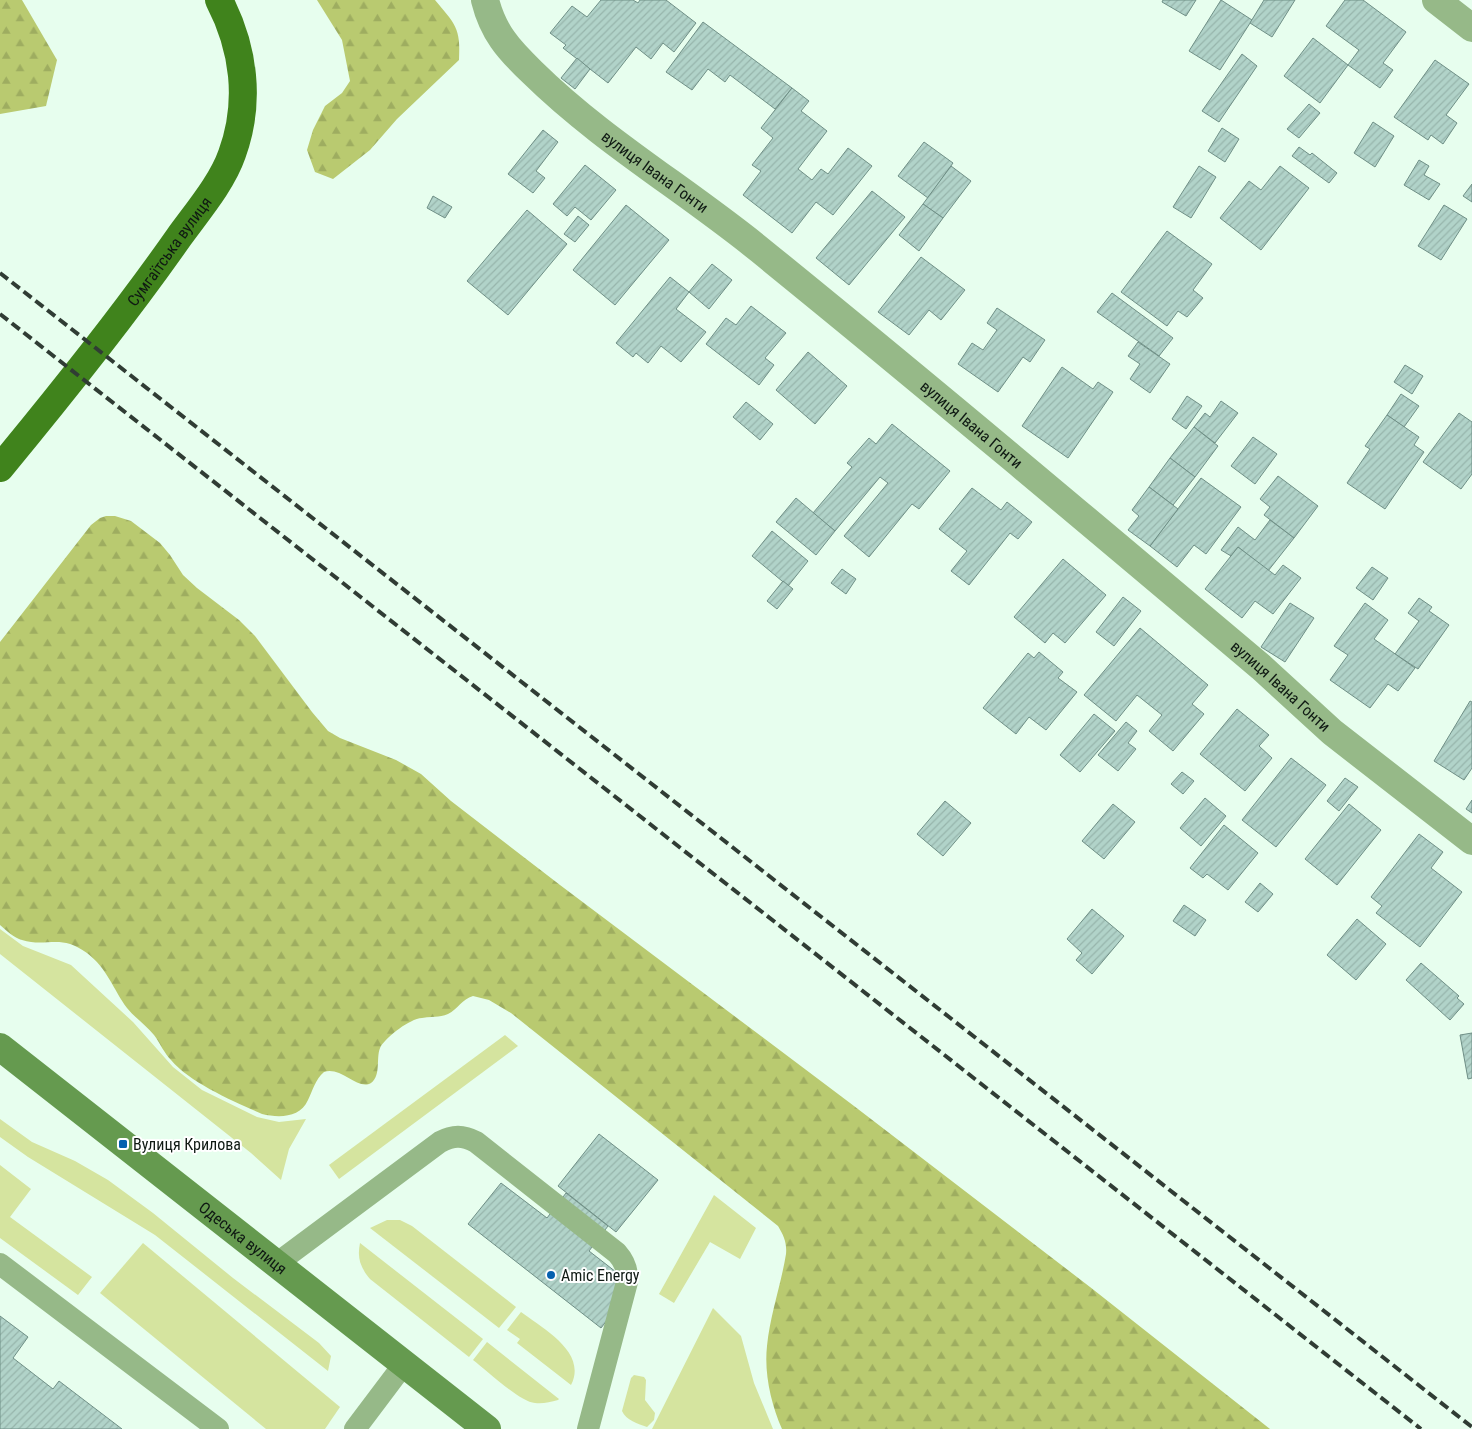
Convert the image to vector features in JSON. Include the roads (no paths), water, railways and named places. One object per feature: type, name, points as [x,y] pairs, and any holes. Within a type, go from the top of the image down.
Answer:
[{"type":"main road","name":"Сумгаїтська вулиця","points":[[0,468],[136,298],[206,198],[232,155],[242,114],[244,86],[235,38],[219,0]]},
{"type":"main road","name":"Одеська вулиця","points":[[0,1047],[487,1429]]},
{"type":"street","name":"вулиця Івана Гонти","points":[[485,0],[490,18],[500,37],[562,101],[758,248],[1261,667],[1332,732],[1472,841]]},
{"type":"street","points":[[1436,0],[1472,28]]},
{"type":"lane","points":[[276,1264],[440,1142],[458,1136],[476,1142],[616,1252],[623,1259],[626,1266],[627,1282],[588,1429]]},
{"type":"lane","points":[[0,1264],[218,1429]]},
{"type":"lane","points":[[355,1429],[404,1364]]},
{"type":"railway","points":[[0,273],[1472,1427]]},
{"type":"railway","points":[[0,314],[1421,1429]]},
{"type":"place","name":"Вулиця Крилова","points":[[123,1144]]},
{"type":"place","name":"Amic Energy","points":[[551,1275]]}]
